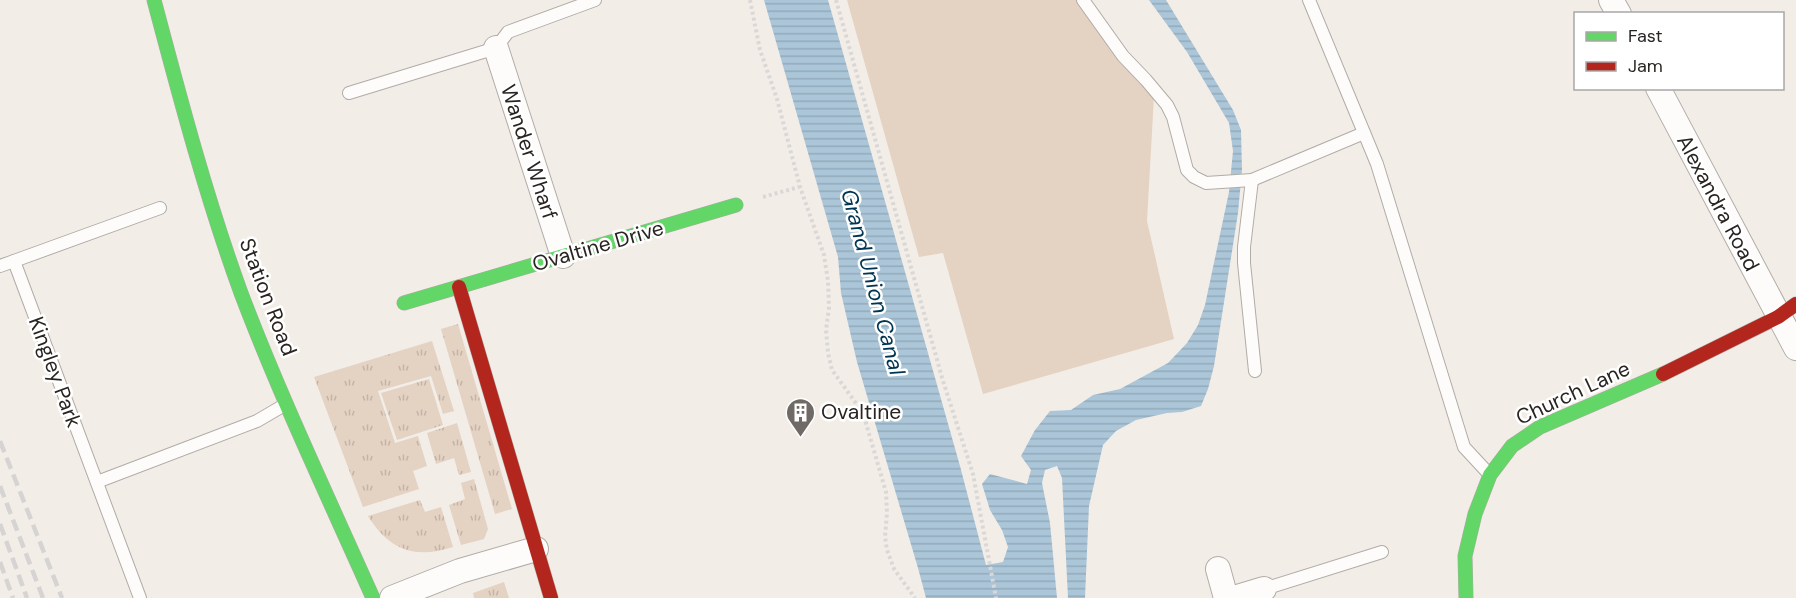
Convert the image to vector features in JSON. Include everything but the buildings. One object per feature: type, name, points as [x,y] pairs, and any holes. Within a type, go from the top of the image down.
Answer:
[{"type":"street","name":"Station Road","points":[[154,0],[197,156],[224,243],[256,330],[287,404],[373,598]]},
{"type":"street","name":"Wander Wharf","points":[[496,48],[563,256]]},
{"type":"street","name":"Alexandra Road","points":[[1659,90],[1787,311],[1796,348]]},
{"type":"street","name":"Ovaltine Drive","points":[[404,303],[736,205]]},
{"type":"street","points":[[459,287],[550,598]]},
{"type":"street","name":"Church Lane","points":[[1466,598],[1465,556],[1475,514],[1490,475],[1512,446],[1540,427],[1680,367],[1787,311]]},
{"type":"street","points":[[392,598],[460,571],[536,549]]},
{"type":"street","points":[[1218,569],[1226,598]]},
{"type":"street","points":[[1234,598],[1264,589]]},
{"type":"lane","points":[[349,93],[496,48],[508,32],[595,0]]},
{"type":"lane","points":[[1083,0],[1123,56],[1167,105],[1173,117],[1187,170],[1194,177],[1206,183],[1248,181],[1364,133]]},
{"type":"lane","points":[[1309,0],[1381,176],[1464,447],[1490,475]]},
{"type":"lane","points":[[1248,181],[1244,263],[1255,371]]},
{"type":"lane","points":[[0,266],[160,208]]},
{"type":"lane","name":"Kingley Park","points":[[14,261],[140,598]]},
{"type":"lane","points":[[97,482],[257,421],[287,404]]},
{"type":"lane","points":[[1264,589],[1382,552]]},
{"type":"path","points":[[750,0],[760,50],[777,99],[800,187],[824,255],[829,308],[826,330],[832,370],[863,413],[886,492],[887,550],[894,568],[915,598]]},
{"type":"path","points":[[836,0],[943,381],[973,474],[996,598]]},
{"type":"path","points":[[736,205],[800,187]]},
{"type":"green space","points":[[847,0],[1086,0],[1154,96],[1147,221],[1174,339],[983,394],[943,253],[919,257]]},
{"type":"green space","points":[[458,324],[512,509],[495,514],[441,329]]},
{"type":"green space","points":[[432,341],[454,411],[443,414],[431,376],[378,391],[395,443],[418,436],[427,466],[413,471],[419,489],[363,507],[314,377]]},
{"type":"green space","points":[[429,379],[443,425],[397,440],[381,393]]},
{"type":"green space","points":[[457,423],[471,472],[459,475],[454,458],[436,464],[427,433]]},
{"type":"green space","points":[[474,479],[488,529],[484,539],[461,545],[449,505],[465,499],[461,483]]},
{"type":"green space","points":[[420,500],[425,512],[441,507],[453,547],[427,552],[404,549],[385,537],[368,516]]},
{"type":"green space","points":[[504,582],[509,598],[474,598],[473,593]]},
{"type":"water","name":"Grand Union Canal","points":[[764,0],[828,0],[986,565],[1003,562],[1008,547],[1002,530],[990,510],[982,484],[990,474],[1027,484],[1031,470],[1021,456],[1035,430],[1050,411],[1071,410],[1093,395],[1120,389],[1168,363],[1187,343],[1198,325],[1205,305],[1229,192],[1233,151],[1229,123],[1187,52],[1149,0],[1166,0],[1233,110],[1241,130],[1242,170],[1238,213],[1214,366],[1208,389],[1201,406],[1182,412],[1136,420],[1116,431],[1103,445],[1089,506],[1085,598],[1068,598],[1062,478],[1057,466],[1045,470],[1042,483],[1050,523],[1057,598],[926,598],[857,362],[841,293],[838,257]]},
{"type":"railway","points":[[0,441],[62,598]]},
{"type":"railway","points":[[0,486],[43,598]]},
{"type":"railway","points":[[0,524],[27,598]]},
{"type":"railway","points":[[0,562],[13,598]]},
{"type":"traffic: fast","points":[[154,0],[205,184],[241,293],[288,408],[373,598]]},
{"type":"traffic: fast","points":[[404,303],[736,205]]},
{"type":"traffic: fast","points":[[1466,598],[1465,556],[1475,514],[1490,475],[1512,446],[1540,427],[1663,374]]},
{"type":"traffic: jam","points":[[459,287],[551,598]]},
{"type":"traffic: jam","points":[[1663,374],[1778,317],[1796,304]]},
{"type":"place","name":"Ovaltine","points":[[800,438]]}]
